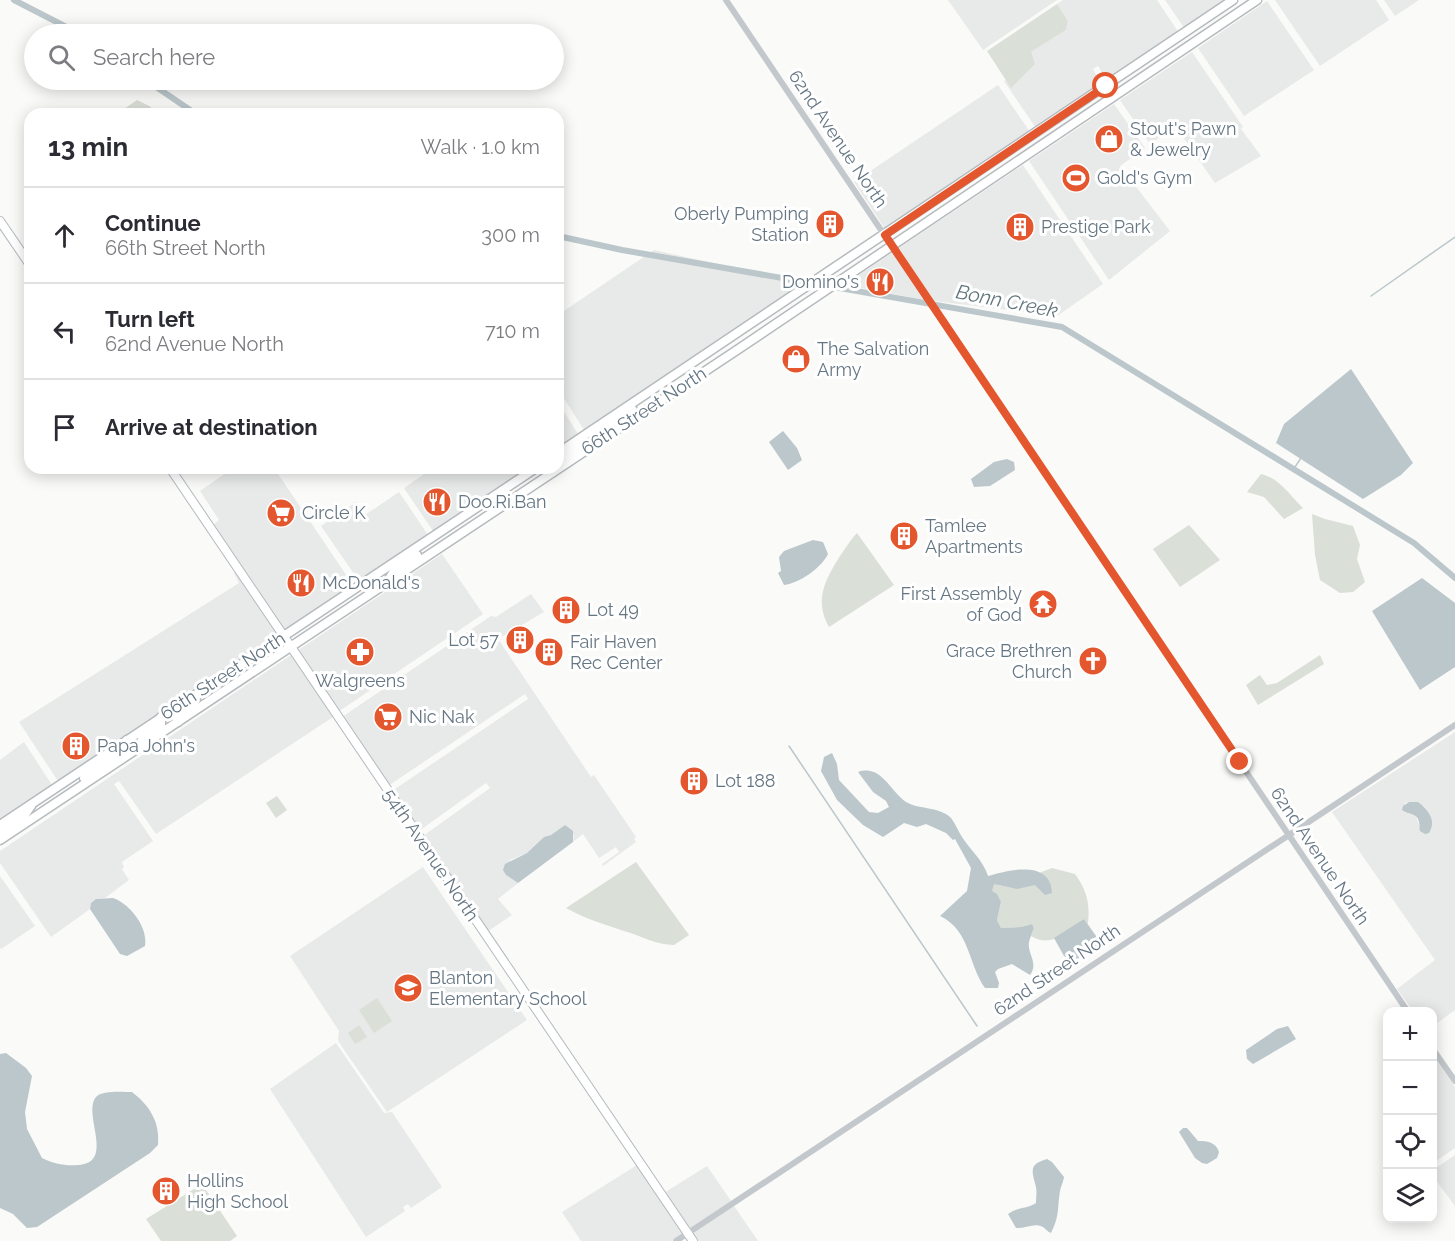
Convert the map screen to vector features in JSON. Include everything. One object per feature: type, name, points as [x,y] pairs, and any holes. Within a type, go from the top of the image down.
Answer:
[{"type":"main road","name":"66th Street North","points":[[564,449],[1233,0]]},
{"type":"main road","name":"66th Street North","points":[[564,465],[1257,0]]},
{"type":"main road","points":[[0,220],[24,256]]},
{"type":"main road","points":[[593,445],[600,432],[650,399],[654,389]]},
{"type":"main road","points":[[564,457],[579,446],[584,436]]},
{"type":"main road","name":"54th Avenue North","points":[[174,474],[693,1241]]},
{"type":"main road","name":"66th Street North","points":[[0,825],[527,474]]},
{"type":"main road","points":[[537,483],[540,474]]},
{"type":"main road","name":"66th Street North","points":[[0,840],[550,474]]},
{"type":"main road","points":[[442,546],[447,535],[490,499]]},
{"type":"main road","points":[[387,583],[394,571],[431,544],[434,537]]},
{"type":"main road","points":[[178,722],[176,716],[194,704],[197,693]]},
{"type":"main road","points":[[139,748],[142,739],[161,725],[161,717]]},
{"type":"main road","points":[[73,792],[79,781],[126,749],[127,740]]},
{"type":"main road","points":[[0,833],[24,816],[35,801]]},
{"type":"street","name":"62nd Avenue North","points":[[726,0],[1405,1007]]},
{"type":"street","name":"62nd Street North","points":[[676,1241],[1455,725]]},
{"type":"street","points":[[1437,1055],[1455,1081]]},
{"type":"shaded area","points":[[948,0],[1057,0],[983,50]]},
{"type":"shaded area","points":[[1063,0],[1157,0],[1179,33],[1107,81],[1098,66],[1093,69],[1101,85],[1036,128],[1004,81],[1006,80],[1011,87],[1031,52],[1066,30],[1068,21],[1057,4]]},
{"type":"shaded area","points":[[1165,0],[1227,0],[1185,29]]},
{"type":"shaded area","points":[[1275,0],[1376,0],[1389,20],[1320,66]]},
{"type":"shaded area","points":[[1384,0],[1419,0],[1395,16]]},
{"type":"shaded area","points":[[1267,1],[1314,70],[1244,116],[1198,48]]},
{"type":"shaded area","points":[[1057,4],[1068,21],[1066,30],[1031,52],[1035,64],[1011,88],[987,51]]},
{"type":"shaded area","points":[[1192,52],[1261,156],[1215,183],[1176,127],[1150,144],[1120,100]]},
{"type":"shaded area","points":[[998,85],[1030,132],[885,229],[854,182]]},
{"type":"shaded area","points":[[137,100],[151,107],[151,108],[126,108]]},
{"type":"shaded area","points":[[1114,104],[1145,148],[1120,166],[1170,231],[1109,280],[1029,161]]},
{"type":"shaded area","points":[[1023,165],[1103,284],[1057,316],[934,301],[899,248]]},
{"type":"shaded area","points":[[654,250],[805,283],[584,430],[564,398],[564,311]]},
{"type":"shaded area","points":[[893,252],[925,300],[844,285]]},
{"type":"shaded area","points":[[1351,369],[1413,463],[1401,475],[1363,499],[1276,443],[1284,424]]},
{"type":"shaded area","points":[[564,412],[578,434],[564,444]]},
{"type":"shaded area","points":[[783,431],[797,448],[802,460],[788,470],[769,442]]},
{"type":"shaded area","points":[[1007,459],[1014,462],[1015,470],[990,486],[974,487],[971,479],[994,462]]},
{"type":"shaded area","points":[[224,474],[278,474],[353,585],[284,631],[213,525],[219,520],[200,491]]},
{"type":"shaded area","points":[[424,474],[519,474],[433,531],[404,488]]},
{"type":"shaded area","points":[[1261,474],[1279,484],[1303,508],[1284,519],[1264,497],[1247,492]]},
{"type":"shaded area","points":[[399,492],[428,535],[359,581],[321,526],[356,502],[365,515]]},
{"type":"shaded area","points":[[1312,514],[1353,526],[1360,545],[1357,559],[1365,582],[1353,592],[1340,593],[1320,580],[1315,555]]},
{"type":"shaded area","points":[[1189,525],[1220,560],[1180,587],[1153,549]]},
{"type":"shaded area","points":[[857,533],[894,585],[829,627],[822,608],[823,590],[835,565]]},
{"type":"shaded area","points":[[813,540],[823,542],[828,554],[825,559],[803,578],[784,585],[778,573],[781,571],[779,557],[784,551]]},
{"type":"shaded area","points":[[442,554],[483,614],[338,712],[297,651]]},
{"type":"shaded area","points":[[236,572],[278,635],[58,781],[19,722],[239,583],[234,573]]},
{"type":"shaded area","points":[[1422,578],[1455,603],[1455,667],[1420,690],[1372,611]]},
{"type":"shaded area","points":[[531,594],[544,612],[498,639],[591,777],[594,775],[636,837],[634,839],[636,842],[603,866],[602,864],[619,852],[616,847],[599,858],[583,834],[573,842],[574,836],[565,825],[544,837],[527,853],[510,860],[506,875],[518,883],[498,899],[512,915],[487,932],[423,836],[490,788],[486,783],[419,831],[392,791],[528,699],[525,694],[388,786],[342,717],[491,616],[496,617]]},
{"type":"shaded area","points":[[291,655],[339,725],[333,717],[156,834],[119,781],[114,784],[153,841],[122,862],[124,867],[122,869],[129,880],[105,898],[96,899],[91,903],[90,909],[51,937],[0,863],[0,851]]},
{"type":"shaded area","points":[[1320,655],[1324,664],[1258,705],[1246,685],[1260,675],[1267,685],[1277,683]]},
{"type":"shaded area","points":[[1455,732],[1455,1010],[1437,1023],[1437,1007],[1410,1007],[1397,989],[1435,960],[1332,812]],"holes":[[[1416,802],[1422,833],[1416,816],[1404,812],[1405,803]]]},
{"type":"shaded area","points":[[24,742],[52,785],[0,819],[0,760]]},
{"type":"shaded area","points":[[832,753],[837,764],[839,780],[869,812],[878,813],[889,807],[886,801],[873,792],[858,772],[873,772],[885,780],[906,802],[940,811],[950,817],[988,876],[1017,870],[1037,871],[1044,875],[1050,882],[1052,893],[1045,895],[1035,885],[1017,889],[994,884],[992,891],[997,894],[1001,902],[997,920],[1001,928],[1032,924],[1034,928],[1029,942],[1033,962],[1030,975],[1012,964],[995,972],[999,983],[998,988],[985,988],[963,939],[950,922],[940,916],[967,891],[971,868],[955,839],[953,840],[946,833],[926,824],[917,827],[904,823],[883,837],[863,825],[837,800],[821,771],[824,757]]},
{"type":"shaded area","points":[[277,796],[287,810],[276,818],[266,803]]},
{"type":"shaded area","points":[[1409,802],[1418,802],[1428,812],[1432,820],[1429,833],[1425,834],[1420,831],[1417,817],[1402,810],[1403,806]]},
{"type":"shaded area","points":[[565,825],[573,831],[573,842],[518,883],[506,875],[503,870],[505,864],[527,853],[544,837]]},
{"type":"shaded area","points":[[636,862],[689,935],[674,945],[649,940],[566,908]]},
{"type":"shaded area","name":"Blanton Elementary School","points":[[423,867],[527,1020],[387,1112],[340,1044],[339,1031],[290,956]]},
{"type":"shaded area","points":[[1052,868],[1075,874],[1079,880],[1087,897],[1088,924],[1084,919],[1059,937],[1046,941],[1031,936],[1034,928],[1032,924],[1001,928],[997,920],[1001,902],[991,891],[993,883],[1007,887],[1027,886],[1046,878],[1039,873]]},
{"type":"shaded area","points":[[0,876],[35,926],[1,949],[0,948]]},
{"type":"shaded area","points":[[113,898],[126,905],[144,931],[145,946],[127,956],[120,954],[90,909],[91,903],[96,899]]},
{"type":"shaded area","points":[[1084,919],[1101,943],[1084,956],[1071,961],[1064,956],[1054,938]]},
{"type":"shaded area","points":[[377,998],[392,1021],[374,1033],[359,1010]]},
{"type":"shaded area","points":[[359,1025],[367,1037],[355,1044],[348,1033]]},
{"type":"shaded area","points":[[1288,1026],[1296,1039],[1253,1064],[1247,1059],[1246,1050],[1277,1029]]},
{"type":"shaded area","points":[[336,1043],[384,1113],[392,1112],[442,1187],[411,1208],[408,1204],[403,1207],[405,1211],[366,1237],[270,1089]]},
{"type":"shaded area","points":[[6,1053],[26,1068],[32,1076],[25,1112],[27,1129],[42,1158],[64,1165],[78,1165],[89,1162],[95,1156],[97,1147],[93,1105],[96,1097],[108,1092],[132,1092],[144,1103],[155,1122],[158,1145],[150,1153],[37,1227],[27,1228],[13,1214],[0,1208],[0,1054]]},
{"type":"shaded area","points":[[1437,1061],[1455,1087],[1455,1148],[1437,1160]]},
{"type":"shaded area","points":[[1187,1128],[1198,1141],[1216,1146],[1219,1152],[1217,1158],[1207,1164],[1195,1158],[1179,1132]]},
{"type":"shaded area","points":[[1455,1155],[1455,1206],[1437,1182],[1437,1167]]},
{"type":"shaded area","points":[[1047,1159],[1064,1177],[1054,1227],[1051,1233],[1043,1227],[1033,1225],[1016,1228],[1008,1214],[1036,1203],[1033,1169],[1037,1163]]},
{"type":"shaded area","points":[[637,1165],[683,1233],[671,1241],[581,1241],[562,1212]]},
{"type":"shaded area","points":[[707,1166],[731,1201],[689,1229],[664,1193]]},
{"type":"shaded area","points":[[202,1184],[237,1236],[230,1241],[161,1241],[146,1219]]},
{"type":"shaded area","points":[[734,1206],[758,1241],[697,1241],[692,1234]]},
{"type":"waterway","name":"Bonn Creek","points":[[14,0],[61,24]]},
{"type":"waterway","name":"Bonn Creek","points":[[161,90],[187,108]]},
{"type":"waterway","name":"Bonn Creek","points":[[564,237],[622,250],[1062,327],[1414,543],[1455,578]]},
{"type":"waterway","points":[[1371,296],[1455,237]]},
{"type":"waterway","points":[[1293,470],[1301,458]]},
{"type":"waterway","points":[[789,746],[977,1026]]},
{"type":"place","name":"Stout's Pawn & Jewelry","points":[[1109,139]]},
{"type":"place","name":"Gold's Gym","points":[[1076,178]]},
{"type":"place","name":"Oberly Pumping Station","points":[[830,224]]},
{"type":"place","name":"Prestige Park","points":[[1020,227]]},
{"type":"place","name":"Domino's","points":[[880,282]]},
{"type":"place","name":"The Salvation Army","points":[[796,359]]},
{"type":"place","name":"Doo.Ri.Ban","points":[[437,502]]},
{"type":"place","name":"Circle K","points":[[281,513]]},
{"type":"place","name":"Tamlee Apartments","points":[[904,536]]},
{"type":"place","name":"McDonald's","points":[[301,583]]},
{"type":"place","name":"First Assembly of God","points":[[1043,604]]},
{"type":"place","name":"Lot 49","points":[[566,610]]},
{"type":"place","name":"Lot 57","points":[[520,640]]},
{"type":"place","name":"Walgreens","points":[[360,652]]},
{"type":"place","name":"Fair Haven Rec Center","points":[[549,652]]},
{"type":"place","name":"Grace Brethren Church","points":[[1093,661]]},
{"type":"place","name":"Nic Nak","points":[[388,717]]},
{"type":"place","name":"Papa John's","points":[[76,746]]},
{"type":"place","name":"Lot 188","points":[[694,781]]},
{"type":"place","name":"Blanton Elementary School","points":[[408,988]]},
{"type":"place","name":"Hollins High School","points":[[166,1191]]},
{"type":"route","points":[[1106,86],[885,235],[1240,762]]}]
